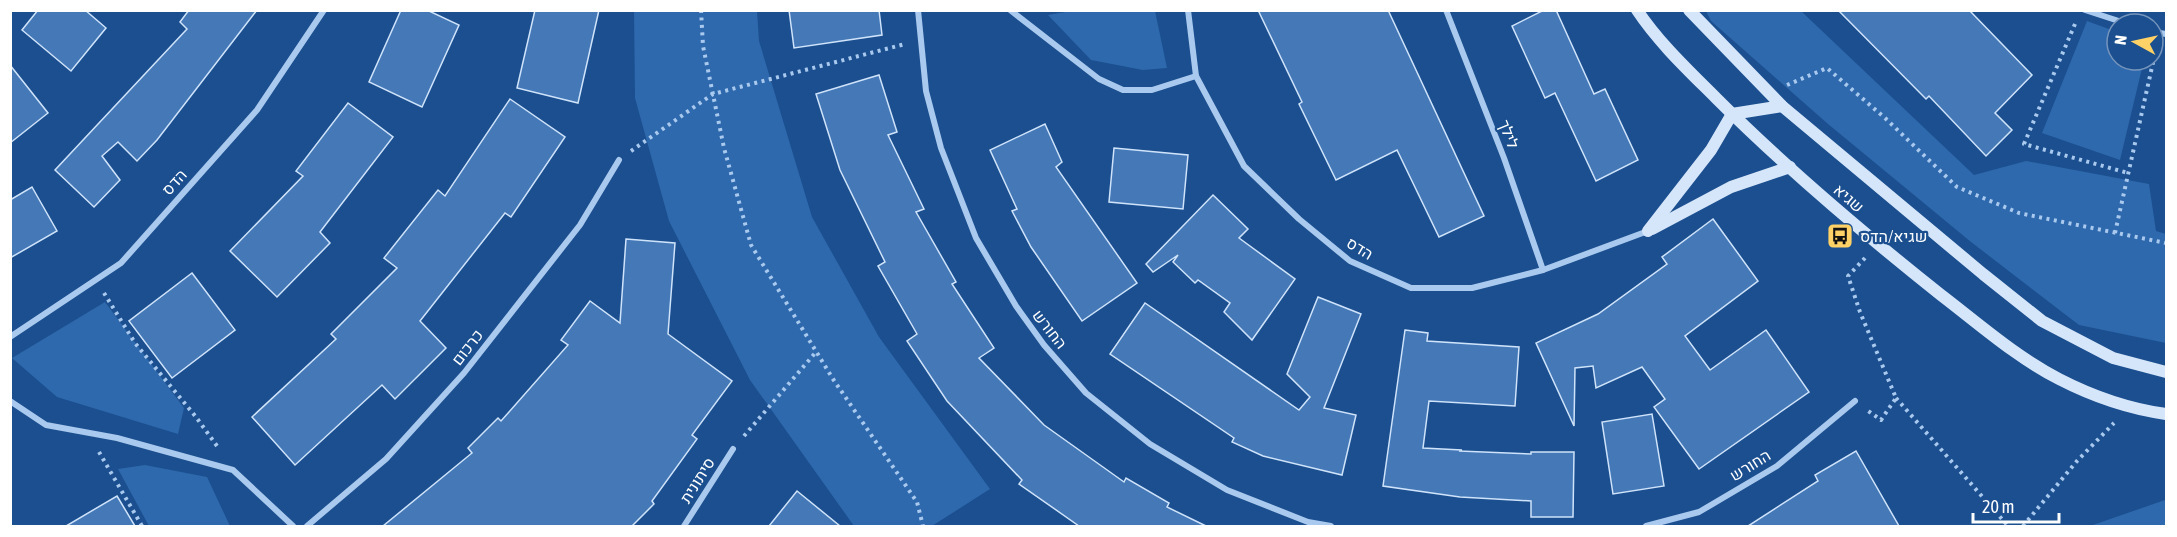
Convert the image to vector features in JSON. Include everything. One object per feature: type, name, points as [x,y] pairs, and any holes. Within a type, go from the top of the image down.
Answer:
[{"type":"street","name":"הדס","points":[[10,337],[121,263],[257,110],[324,10]]},
{"type":"street","name":"החורש","points":[[918,10],[926,91],[942,148],[976,238],[1016,306],[1044,345],[1086,393],[1150,444],[1227,490],[1308,522],[1331,526]]},
{"type":"street","points":[[1010,10],[1099,79],[1123,90],[1152,90],[1196,76]]},
{"type":"street","name":"הדס","points":[[1188,10],[1196,76],[1244,166],[1299,219],[1350,261],[1411,288],[1472,288],[1543,270],[1648,231]]},
{"type":"street","name":"לילך","points":[[1446,10],[1504,158],[1543,270]]},
{"type":"street","name":"שגיא","points":[[1637,10],[1654,36],[1732,114],[1790,167],[1877,245],[2023,358],[2060,380],[2129,408],[2166,414]]},
{"type":"street","name":"שגיא","points":[[1689,10],[1782,106],[1965,260],[2042,321],[2113,358],[2166,372]]},
{"type":"street","points":[[2085,10],[2105,17]]},
{"type":"street","points":[[1648,231],[1711,150],[1732,114],[1782,106]]},
{"type":"street","name":"כרכום","points":[[307,526],[386,459],[464,373],[580,225],[619,160]]},
{"type":"street","points":[[1648,231],[1731,187],[1790,167]]},
{"type":"street","points":[[10,401],[46,425],[117,438],[233,470],[293,526]]},
{"type":"street","name":"החורש","points":[[1646,526],[1699,512],[1777,466],[1854,401]]},
{"type":"street","name":"סיתונית","points":[[684,526],[733,449]]},
{"type":"path","points":[[701,10],[703,46],[724,148],[751,245],[816,352],[917,502],[923,526]]},
{"type":"path","points":[[2077,21],[2024,144],[2128,173]]},
{"type":"path","points":[[619,160],[713,94],[920,40]]},
{"type":"path","points":[[1769,93],[1827,68],[1885,118],[1957,187],[2019,213],[2166,243]]},
{"type":"path","points":[[2115,233],[2151,72]]},
{"type":"path","points":[[1877,245],[1848,276],[1860,312],[1896,398],[2008,526]]},
{"type":"path","points":[[96,279],[135,343],[196,417],[233,470]]},
{"type":"path","points":[[733,449],[816,352]]},
{"type":"path","points":[[1854,401],[1881,420],[1896,398]]},
{"type":"path","points":[[2024,526],[2076,461],[2129,408]]},
{"type":"path","points":[[88,433],[142,526]]},
{"type":"shaded area","points":[[634,11],[757,11],[759,41],[812,217],[879,337],[990,489],[932,526],[854,526],[750,380],[669,221],[635,98]]},
{"type":"shaded area","points":[[1071,11],[1155,11],[1167,68],[1143,70],[1091,60],[1048,15]]},
{"type":"shaded area","points":[[1706,11],[1801,11],[1974,175],[2026,161],[2149,184],[2156,231],[2166,234],[2166,343],[2079,325],[1971,242],[1828,124],[1711,21]]},
{"type":"shaded area","points":[[2087,21],[2105,28],[2105,72],[2141,72],[2120,160],[2042,133]]},
{"type":"shaded area","points":[[105,302],[184,408],[178,434],[57,397],[12,358]]},
{"type":"shaded area","points":[[145,465],[207,477],[230,526],[149,526],[118,469]]},
{"type":"shaded area","points":[[2165,500],[2166,526],[2090,526]]},
{"type":"building","points":[[38,10],[85,10],[106,28],[71,71],[22,30]]},
{"type":"building","points":[[189,10],[257,10],[157,140],[137,161],[118,142],[102,156],[120,180],[94,207],[55,170],[187,29],[180,22]]},
{"type":"building","points":[[401,10],[427,10],[459,25],[422,107],[369,82]]},
{"type":"building","points":[[535,10],[599,10],[578,103],[517,88]]},
{"type":"building","points":[[789,10],[879,10],[882,35],[794,48]]},
{"type":"building","points":[[1258,10],[1388,10],[1484,216],[1439,237],[1397,150],[1336,180],[1299,104],[1302,102]]},
{"type":"building","points":[[1544,10],[1556,10],[1594,94],[1605,89],[1638,160],[1596,181],[1555,93],[1545,98],[1512,26]]},
{"type":"building","points":[[1838,10],[1969,10],[2032,75],[1995,113],[2012,130],[1986,156],[1929,96],[1926,99]]},
{"type":"building","points":[[10,65],[48,113],[10,143]]},
{"type":"building","points":[[879,75],[897,132],[888,135],[924,209],[916,212],[956,282],[952,284],[994,348],[979,358],[1044,425],[1124,482],[1126,478],[1169,503],[1167,507],[1206,526],[1079,526],[1019,484],[1022,480],[947,401],[907,341],[917,334],[878,266],[885,262],[840,170],[816,94]]},
{"type":"building","points":[[510,99],[565,137],[511,217],[505,213],[420,321],[446,348],[395,399],[382,385],[295,465],[252,417],[336,339],[331,334],[397,268],[384,258],[438,190],[445,196]]},
{"type":"building","points":[[348,103],[393,137],[320,232],[330,243],[277,297],[230,251],[303,176],[296,171]]},
{"type":"building","points":[[1045,124],[1062,162],[1056,167],[1137,283],[1082,321],[1031,247],[1012,211],[1017,209],[990,150]]},
{"type":"building","points":[[1114,148],[1188,155],[1183,209],[1109,202]]},
{"type":"building","points":[[32,187],[57,231],[10,258],[10,200]]},
{"type":"building","points":[[1213,195],[1248,229],[1239,238],[1295,279],[1252,340],[1224,312],[1230,303],[1198,280],[1195,283],[1173,262],[1178,255],[1153,272],[1146,264]]},
{"type":"building","points":[[1713,219],[1758,281],[1685,336],[1710,370],[1766,330],[1809,392],[1699,469],[1654,407],[1665,399],[1642,367],[1596,388],[1593,366],[1575,368],[1574,426],[1536,343],[1598,314],[1667,264],[1662,257]]},
{"type":"building","points":[[626,239],[675,243],[668,334],[732,381],[692,435],[697,439],[652,501],[654,504],[632,526],[383,526],[472,453],[468,448],[498,418],[501,421],[568,345],[561,340],[590,301],[620,323]]},
{"type":"building","points":[[192,273],[235,330],[172,378],[129,321]]},
{"type":"building","points":[[1318,297],[1361,314],[1324,408],[1356,415],[1342,475],[1263,456],[1232,442],[1234,438],[1110,354],[1145,303],[1299,410],[1310,397],[1287,374]]},
{"type":"building","points":[[1405,330],[1428,333],[1427,341],[1519,347],[1515,406],[1429,401],[1423,448],[1531,454],[1531,452],[1574,452],[1573,517],[1531,517],[1531,501],[1460,497],[1383,486]]},
{"type":"building","points":[[1652,414],[1664,486],[1613,494],[1602,422]]},
{"type":"building","points":[[1856,451],[1899,526],[1748,526],[1818,481],[1815,475]]},
{"type":"building","points":[[797,491],[840,526],[769,526]]},
{"type":"building","points":[[117,496],[135,526],[66,526]]},
{"type":"place","name":"שגיא/הדס","points":[[1840,236]]}]
